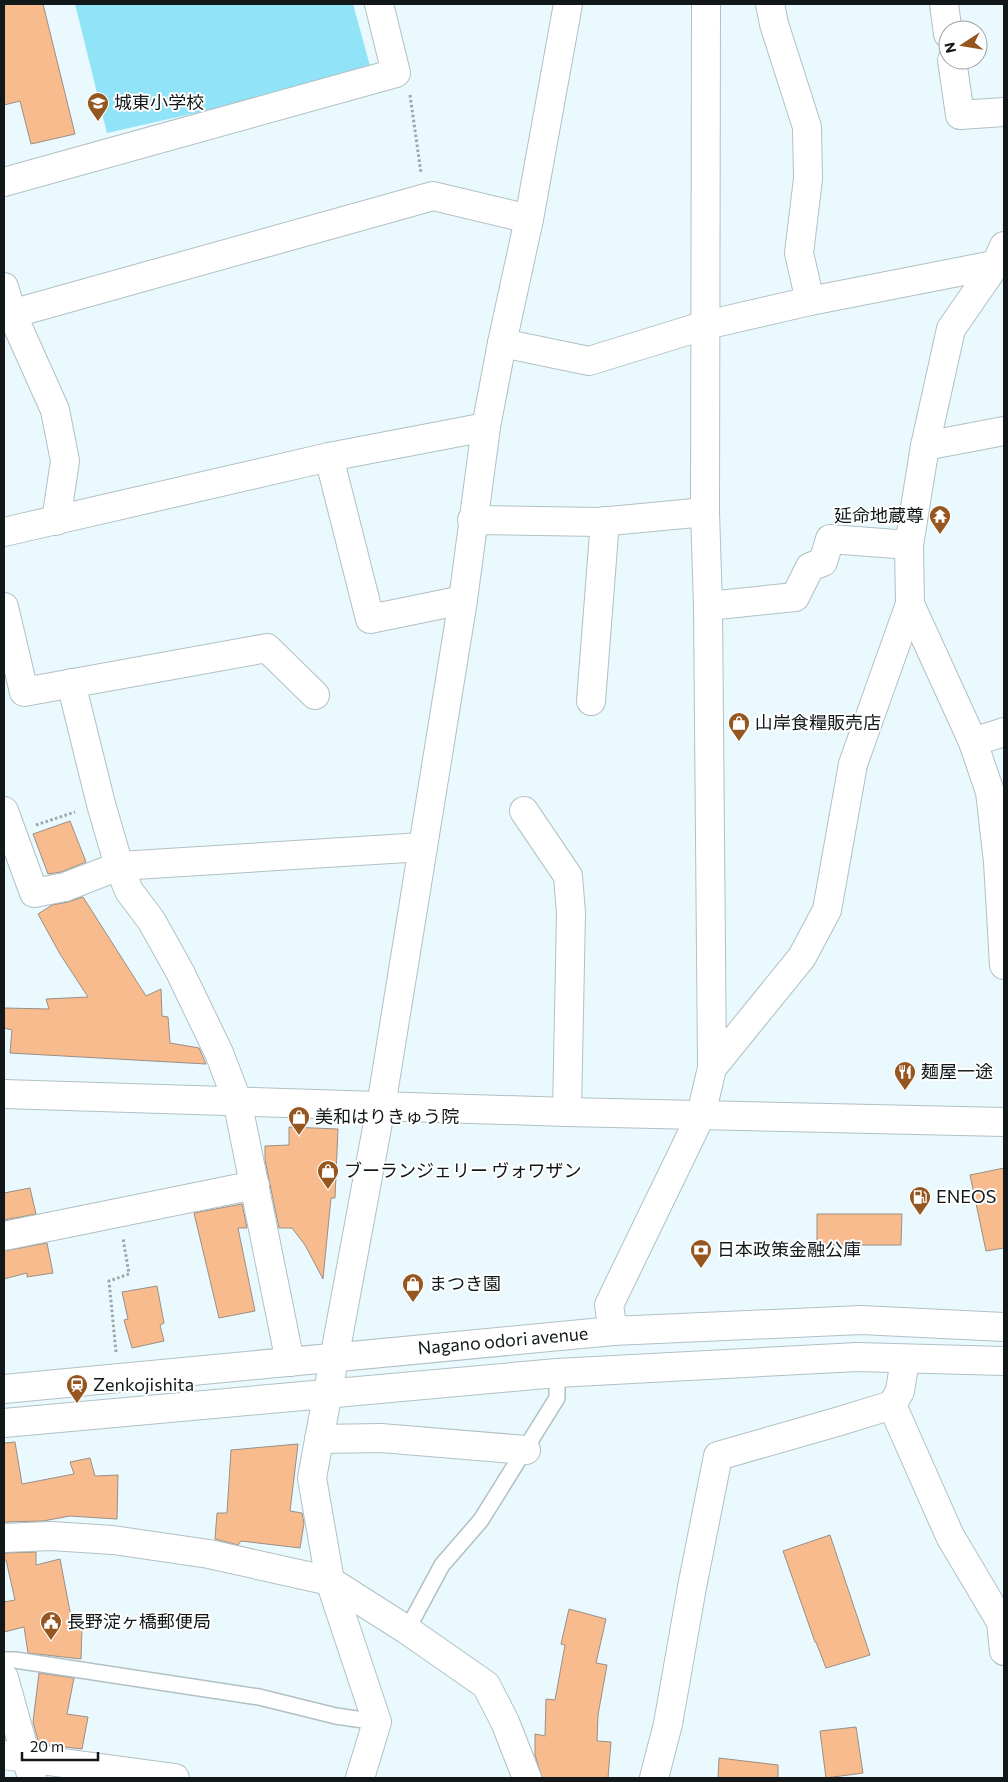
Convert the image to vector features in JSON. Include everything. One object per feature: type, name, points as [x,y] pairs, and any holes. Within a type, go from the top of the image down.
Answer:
[{"type":"street","points":[[4,182],[396,73],[378,4]]},
{"type":"street","points":[[360,1778],[377,1722],[330,1581],[312,1478],[381,1106],[463,600],[472,520],[486,427],[529,219],[568,4]]},
{"type":"street","points":[[613,1331],[609,1305],[701,1115],[712,1068],[708,606],[705,512],[706,4]]},
{"type":"street","points":[[770,4],[774,24],[807,127],[808,179],[799,253],[810,301]]},
{"type":"street","points":[[944,4],[946,20]]},
{"type":"street","points":[[953,70],[960,115],[1004,112]]},
{"type":"street","points":[[8,315],[433,196],[529,219]]},
{"type":"street","points":[[502,343],[589,361],[706,325],[1001,258]]},
{"type":"street","points":[[712,1068],[802,957],[827,910],[853,764],[910,604],[909,545],[925,446],[951,329],[1001,258]]},
{"type":"street","points":[[4,287],[8,315],[55,410],[65,461],[56,521]]},
{"type":"street","points":[[4,532],[329,457],[486,427]]},
{"type":"street","points":[[925,446],[1004,431]]},
{"type":"street","points":[[329,457],[370,618],[463,600]]},
{"type":"street","points":[[472,520],[605,521],[705,512]]},
{"type":"street","points":[[591,701],[605,521]]},
{"type":"street","points":[[708,606],[795,597],[810,568],[823,562],[830,539],[909,545]]},
{"type":"street","points":[[910,604],[973,742],[990,792],[998,862],[1004,965]]},
{"type":"street","points":[[4,607],[24,692],[267,648],[315,695]]},
{"type":"street","points":[[71,683],[101,804],[119,866],[129,891],[150,920],[180,972],[219,1053],[237,1100],[290,1362]]},
{"type":"street","points":[[973,742],[1004,732]]},
{"type":"street","points":[[524,811],[568,876],[571,913],[567,1112]]},
{"type":"street","points":[[8,822],[34,893],[65,887],[119,866],[423,847]]},
{"type":"street","points":[[4,1094],[567,1112],[1004,1122]]},
{"type":"street","points":[[4,1236],[255,1185]]},
{"type":"street","name":"Nagano odori avenue","points":[[4,1388],[613,1331],[861,1320],[1004,1327]]},
{"type":"street","points":[[4,1423],[557,1374],[857,1357],[1004,1361]]},
{"type":"street","points":[[654,1778],[668,1724],[692,1586],[718,1456],[892,1405],[900,1391],[905,1358]]},
{"type":"street","points":[[892,1405],[950,1536],[1001,1622],[1004,1651]]},
{"type":"street","points":[[319,1439],[380,1438],[526,1450]]},
{"type":"street","points":[[4,1538],[51,1536],[113,1540],[209,1554],[330,1581],[407,1630],[486,1685],[505,1722],[527,1778]]},
{"type":"street","points":[[4,1678],[21,1764],[175,1778]]},
{"type":"lane","points":[[407,1630],[442,1565],[481,1520],[558,1398],[557,1374]]},
{"type":"lane","points":[[4,1660],[15,1660],[241,1694],[336,1716],[377,1722]]},
{"type":"path","points":[[396,73],[408,80],[425,198]]},
{"type":"path","points":[[8,822],[101,804]]},
{"type":"path","points":[[118,1213],[129,1274],[109,1281],[118,1378]]},
{"type":"shaded area","name":"城東小学校","points":[[75,4],[353,4],[372,73],[107,133]]},
{"type":"building","points":[[4,4],[43,4],[75,134],[31,144],[20,101],[4,105]]},
{"type":"building","points":[[70,821],[86,862],[61,872],[48,874],[33,834]]},
{"type":"building","points":[[83,897],[146,996],[161,989],[162,1016],[168,1017],[170,1043],[199,1048],[206,1064],[10,1053],[12,1030],[4,1028],[4,1008],[49,1009],[46,999],[88,997],[60,954],[38,914],[52,905]]},
{"type":"building","points":[[289,1127],[338,1129],[335,1198],[331,1198],[323,1279],[305,1245],[292,1228],[279,1228],[265,1160],[265,1146],[289,1145]]},
{"type":"building","points":[[1004,1168],[1004,1248],[986,1251],[970,1175]]},
{"type":"building","points":[[30,1188],[36,1214],[4,1220],[4,1193]]},
{"type":"building","points":[[242,1204],[247,1228],[238,1228],[255,1311],[219,1318],[194,1213]]},
{"type":"building","points":[[817,1214],[902,1214],[901,1245],[817,1245]]},
{"type":"building","points":[[47,1243],[53,1273],[27,1277],[27,1273],[4,1279],[4,1251]]},
{"type":"building","points":[[157,1286],[164,1323],[160,1325],[164,1341],[132,1348],[124,1320],[128,1319],[122,1292]]},
{"type":"building","points":[[15,1442],[22,1484],[74,1474],[70,1462],[90,1458],[95,1476],[118,1475],[117,1519],[70,1516],[43,1521],[4,1522],[4,1443]]},
{"type":"building","points":[[298,1444],[290,1511],[302,1513],[304,1523],[300,1548],[241,1541],[238,1545],[215,1539],[217,1513],[227,1513],[231,1450]]},
{"type":"building","points":[[830,1535],[870,1655],[826,1668],[783,1551]]},
{"type":"building","points":[[36,1552],[36,1565],[60,1559],[73,1627],[82,1628],[81,1659],[28,1653],[24,1627],[4,1632],[4,1602],[15,1600],[6,1560],[4,1560],[4,1553]]},
{"type":"building","points":[[569,1609],[606,1619],[596,1663],[607,1665],[598,1715],[597,1741],[611,1742],[608,1778],[542,1778],[535,1755],[535,1734],[545,1736],[546,1699],[555,1700],[565,1645],[561,1644]]},
{"type":"building","points":[[39,1673],[74,1678],[67,1714],[88,1717],[82,1749],[39,1744],[33,1722]]},
{"type":"building","points":[[856,1727],[863,1773],[826,1778],[820,1731]]},
{"type":"building","points":[[719,1758],[778,1765],[778,1778],[718,1778]]},
{"type":"place","name":"城東小学校","points":[[98,122]]},
{"type":"place","name":"延命地蔵尊","points":[[940,535]]},
{"type":"place","name":"山岸食糧販売店","points":[[739,742]]},
{"type":"place","name":"麺屋一途","points":[[905,1091]]},
{"type":"place","name":"美和はりきゅう院","points":[[299,1136]]},
{"type":"place","name":"ブーランジェリー ヴォワザン","points":[[328,1190]]},
{"type":"place","name":"ENEOS","points":[[920,1216]]},
{"type":"place","name":"日本政策金融公庫","points":[[701,1269]]},
{"type":"place","name":"まつき園","points":[[413,1303]]},
{"type":"place","name":"Zenkojishita","points":[[77,1404]]},
{"type":"place","name":"長野淀ヶ橋郵便局","points":[[51,1641]]}]
